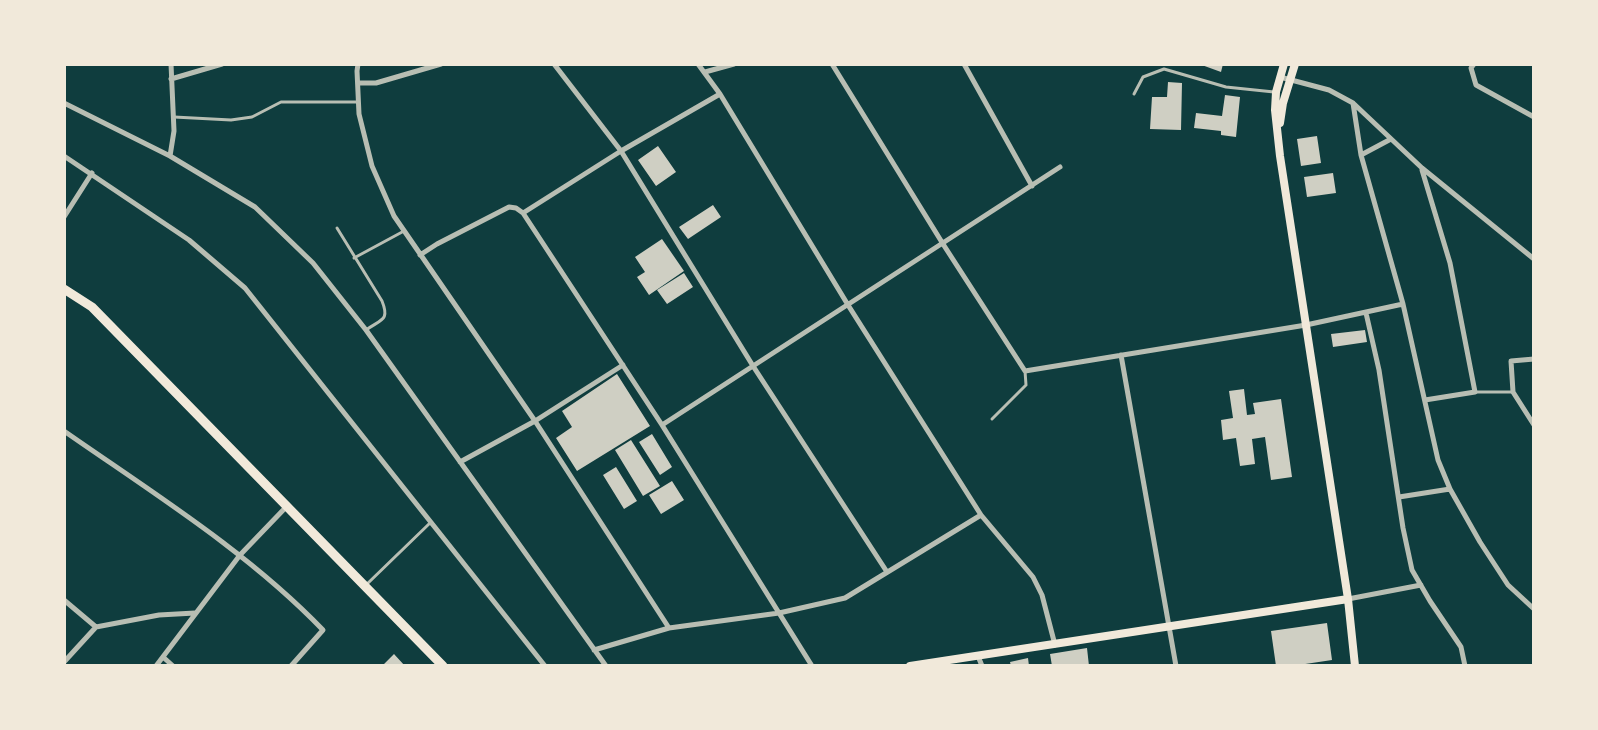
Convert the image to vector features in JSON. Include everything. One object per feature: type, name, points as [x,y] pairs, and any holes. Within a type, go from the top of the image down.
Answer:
[{"type":"main road","points":[[1284,64],[1276,92],[1275,110],[1348,599],[1355,666]]},
{"type":"main road","points":[[1278,134],[1283,103],[1295,64]]},
{"type":"main road","points":[[64,289],[92,307],[443,666]]},
{"type":"main road","points":[[910,666],[1348,599]]},
{"type":"street","points":[[170,156],[174,117],[171,64]]},
{"type":"street","points":[[171,79],[222,64]]},
{"type":"street","points":[[358,64],[359,114],[372,166],[394,216],[535,421],[669,628]]},
{"type":"street","points":[[358,83],[376,83],[441,64]]},
{"type":"street","points":[[554,64],[621,151],[753,366],[887,572]]},
{"type":"street","points":[[698,64],[720,94],[848,305],[981,515],[1033,577],[1042,595],[1055,645]]},
{"type":"street","points":[[705,72],[734,64]]},
{"type":"street","points":[[832,64],[943,244],[1025,371],[1306,325],[1403,304]]},
{"type":"street","points":[[1474,64],[1471,69],[1476,85],[1533,117]]},
{"type":"street","points":[[964,65],[1032,186]]},
{"type":"street","points":[[1280,77],[1329,90],[1353,103],[1422,168],[1533,259]]},
{"type":"street","points":[[523,213],[621,151],[720,94]]},
{"type":"street","points":[[64,103],[170,156],[255,207],[313,263],[366,330],[606,666]]},
{"type":"street","points":[[1353,103],[1361,155],[1403,304],[1438,460],[1450,489],[1480,542],[1508,585],[1533,609]]},
{"type":"street","points":[[1361,155],[1391,139]]},
{"type":"street","points":[[64,156],[189,240],[245,288],[545,666]]},
{"type":"street","points":[[662,425],[1060,167]]},
{"type":"street","points":[[1422,168],[1450,263],[1475,392],[1425,400]]},
{"type":"street","points":[[64,217],[92,173]]},
{"type":"street","points":[[420,255],[436,244],[509,207],[516,208],[523,213],[662,425],[812,666]]},
{"type":"street","points":[[1366,313],[1379,370],[1412,570],[1461,647],[1465,666]]},
{"type":"street","points":[[1121,355],[1176,666]]},
{"type":"street","points":[[1533,359],[1511,361],[1513,392],[1533,425]]},
{"type":"street","points":[[460,462],[535,421],[623,365]]},
{"type":"street","points":[[64,431],[240,555],[295,601],[323,630],[291,666]]},
{"type":"street","points":[[1399,497],[1450,489]]},
{"type":"street","points":[[156,666],[240,555],[288,505]]},
{"type":"street","points":[[594,650],[669,628],[779,614],[845,598],[981,515]]},
{"type":"street","points":[[1348,599],[1421,585]]},
{"type":"street","points":[[64,600],[96,627]]},
{"type":"street","points":[[64,662],[96,627],[159,615],[195,613]]},
{"type":"street","points":[[978,656],[982,666]]},
{"type":"street","points":[[164,657],[173,666]]},
{"type":"lane","points":[[1134,94],[1143,77],[1164,69],[1226,87],[1276,92]]},
{"type":"lane","points":[[174,117],[231,120],[252,117],[281,102],[359,102]]},
{"type":"lane","points":[[337,228],[382,301],[386,312],[385,317],[366,330]]},
{"type":"lane","points":[[354,258],[404,231]]},
{"type":"lane","points":[[992,419],[1026,385],[1025,371]]},
{"type":"lane","points":[[1475,392],[1513,392]]},
{"type":"lane","points":[[366,586],[430,523]]},
{"type":"building","points":[[1199,64],[1223,64],[1221,72]]},
{"type":"building","points":[[1168,82],[1182,83],[1181,130],[1150,129],[1152,97],[1167,97]]},
{"type":"building","points":[[1225,95],[1240,97],[1236,137],[1221,135],[1221,131],[1194,128],[1196,113],[1222,116]]},
{"type":"building","points":[[1317,136],[1321,163],[1301,166],[1297,139]]},
{"type":"building","points":[[658,146],[676,172],[656,186],[638,160]]},
{"type":"building","points":[[1333,173],[1336,193],[1307,197],[1304,177]]},
{"type":"building","points":[[713,205],[721,217],[688,239],[679,227]]},
{"type":"building","points":[[662,239],[684,271],[649,295],[637,277],[645,272],[635,257]]},
{"type":"building","points":[[684,273],[693,287],[667,304],[657,290]]},
{"type":"building","points":[[1365,330],[1367,342],[1333,347],[1331,334]]},
{"type":"building","points":[[617,374],[650,426],[577,471],[556,438],[572,427],[562,411]]},
{"type":"building","points":[[1244,389],[1247,415],[1255,414],[1253,403],[1281,399],[1292,477],[1271,480],[1265,437],[1252,439],[1255,464],[1240,466],[1236,438],[1223,440],[1221,420],[1233,418],[1229,391]]},
{"type":"building","points":[[652,434],[672,467],[660,475],[639,442]]},
{"type":"building","points":[[631,440],[660,486],[643,496],[615,450]]},
{"type":"building","points":[[616,467],[637,501],[624,509],[603,475]]},
{"type":"building","points":[[672,481],[684,500],[661,514],[649,495]]},
{"type":"building","points":[[1327,623],[1332,660],[1276,666],[1271,631]]},
{"type":"building","points":[[1087,648],[1089,666],[1052,666],[1050,654]]},
{"type":"building","points":[[394,654],[405,666],[382,666]]},
{"type":"building","points":[[1028,658],[1029,666],[1011,666],[1010,662]]}]
